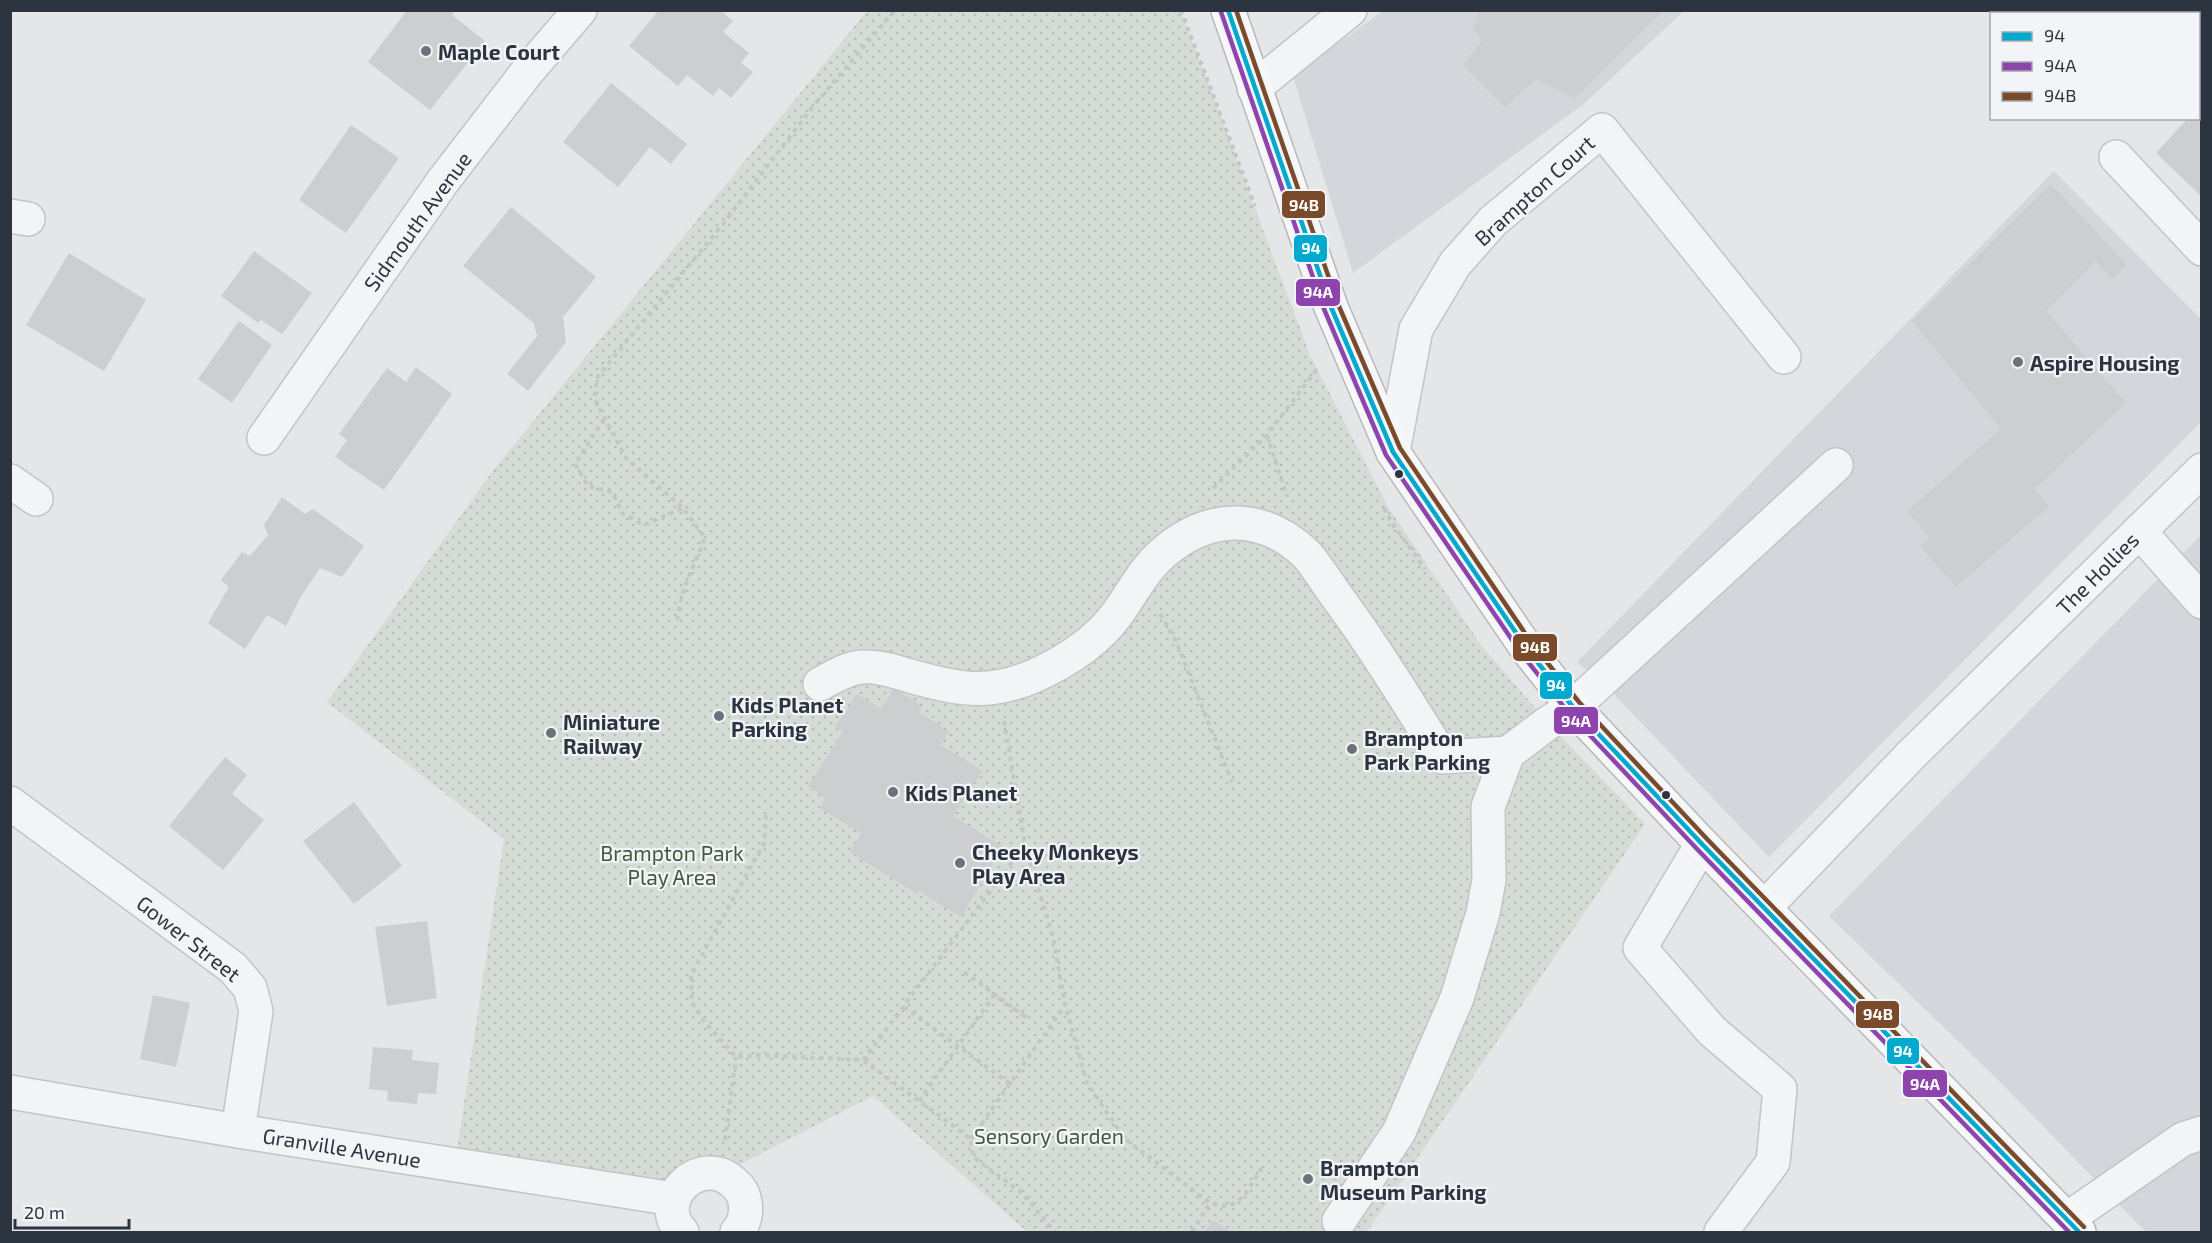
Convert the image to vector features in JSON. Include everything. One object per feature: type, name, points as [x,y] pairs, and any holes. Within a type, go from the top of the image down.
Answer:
[{"type":"highway","points":[[1228,10],[1331,307],[1393,452],[1527,649],[1573,707],[1702,844],[2073,1226]]},
{"type":"street","name":"Sidmouth Avenue","points":[[264,438],[443,181],[527,72],[580,10]]},
{"type":"street","points":[[1254,88],[1350,10]]},
{"type":"street","name":"Brampton Court","points":[[1393,452],[1416,329],[1455,264],[1493,221],[1602,130],[1784,357]]},
{"type":"street","points":[[2116,157],[2202,249]]},
{"type":"street","points":[[1339,1221],[1399,1132],[1457,998],[1483,913],[1489,880],[1488,807],[1508,753],[1573,707],[1836,465]]},
{"type":"street","name":"The Hollies","points":[[1765,907],[1912,754],[2202,470]]},
{"type":"street","points":[[820,684],[842,672],[859,667],[880,667],[951,687],[980,689],[998,687],[1033,677],[1073,656],[1096,637],[1116,616],[1140,579],[1163,553],[1197,530],[1218,523],[1237,522],[1262,528],[1286,538],[1307,554],[1354,621],[1442,757],[1508,753]]},
{"type":"street","points":[[2139,531],[2202,602]]},
{"type":"street","name":"Gower Street","points":[[10,803],[233,968],[250,988],[256,1011],[238,1131]]},
{"type":"street","points":[[1702,844],[1640,948],[1712,1031],[1780,1089],[1773,1162],[1721,1233]]},
{"type":"street","name":"Granville Avenue","points":[[10,1092],[238,1131],[674,1199]]},
{"type":"street","points":[[2073,1226],[2183,1139],[2202,1133]]},
{"type":"street","points":[[682,1233],[676,1226],[672,1212],[674,1199],[679,1189],[698,1175],[709,1172],[721,1174],[739,1187],[744,1197],[745,1218],[737,1233]]},
{"type":"path","points":[[677,620],[684,588],[705,538],[683,508],[626,458],[594,398],[598,376],[723,224],[815,104],[895,10]]},
{"type":"path","points":[[1181,10],[1257,214]]},
{"type":"path","points":[[1197,530],[1203,498],[1267,435],[1317,369],[1312,358]]},
{"type":"path","points":[[604,419],[575,464],[588,486],[612,492],[623,514],[644,525],[683,508]]},
{"type":"path","points":[[1140,579],[1176,641],[1232,782]]},
{"type":"path","points":[[998,687],[1025,844],[1053,937],[1065,1004],[1087,1083],[1124,1137],[1210,1203],[1221,1207],[1233,1205],[1239,1201],[1262,1168]]},
{"type":"path","points":[[721,1174],[736,1057],[703,1020],[693,1003],[691,975],[764,843],[766,815]]},
{"type":"path","points":[[863,1060],[1025,844]]},
{"type":"path","points":[[919,1101],[994,995],[1027,1018],[964,972]]},
{"type":"path","points":[[1055,1233],[1022,1193],[973,1157],[971,1140],[1065,1004]]},
{"type":"path","points":[[904,1006],[1010,1084]]},
{"type":"path","points":[[736,1057],[759,1055],[863,1060],[971,1140]]},
{"type":"path","points":[[1192,1233],[1210,1203]]},
{"type":"shaded area","points":[[1383,11],[1684,11],[1585,103],[1353,273],[1293,76]]},
{"type":"shaded area","points":[[2054,171],[2201,319],[2201,422],[1769,857],[1607,687],[1577,662]]},
{"type":"shaded area","points":[[2201,535],[2201,1232],[2146,1232],[2001,1083],[1829,916]]},
{"type":"green space","points":[[867,11],[1181,11],[1310,355],[1388,507],[1481,645],[1548,723],[1645,824],[1367,1232],[1027,1232],[873,1096],[677,1194],[456,1157],[504,839],[327,702],[492,472]]},
{"type":"building","name":"Maple Court","points":[[407,10],[455,10],[452,15],[485,41],[430,110],[368,62]]},
{"type":"building","points":[[659,10],[720,10],[733,21],[723,32],[749,53],[741,63],[753,72],[731,98],[719,88],[713,96],[687,75],[678,86],[629,46]]},
{"type":"building","points":[[1480,10],[1664,10],[1575,98],[1536,79],[1505,107],[1463,65],[1482,41],[1473,28]]},
{"type":"building","points":[[611,83],[687,144],[671,164],[650,147],[618,187],[563,142]]},
{"type":"building","points":[[2202,105],[2202,197],[2156,153],[2186,120],[2200,120]]},
{"type":"building","points":[[351,125],[399,158],[346,233],[299,200]]},
{"type":"building","name":"Aspire Housing","points":[[2051,184],[2127,265],[2112,279],[2096,262],[2046,311],[2126,403],[2035,489],[2049,506],[1956,587],[1920,546],[1929,537],[1907,511],[2001,429],[1912,321]]},
{"type":"building","points":[[511,207],[596,277],[563,317],[566,342],[528,391],[507,374],[537,336],[534,323],[463,266]]},
{"type":"building","points":[[254,251],[312,293],[282,334],[261,320],[258,323],[221,296]]},
{"type":"building","points":[[69,253],[146,300],[104,371],[26,325]]},
{"type":"building","points":[[239,321],[272,345],[232,403],[198,379]]},
{"type":"building","points":[[416,367],[452,394],[384,490],[335,457],[347,440],[339,434],[387,368],[406,382]]},
{"type":"building","points":[[282,497],[305,514],[313,509],[364,546],[342,577],[320,568],[300,598],[286,626],[267,615],[245,649],[208,623],[229,587],[221,580],[242,552],[250,556],[268,535],[264,525]]},
{"type":"building","name":"Kids Planet","points":[[894,688],[922,706],[919,712],[949,732],[941,745],[982,771],[953,816],[1003,847],[961,917],[919,891],[917,894],[850,852],[861,833],[820,808],[826,798],[808,786],[843,732],[835,727],[857,694],[881,709]]},
{"type":"building","points":[[225,757],[247,775],[232,794],[264,820],[223,870],[169,826]]},
{"type":"building","points":[[354,802],[402,866],[354,904],[303,841]]},
{"type":"building","points":[[427,921],[437,998],[387,1006],[375,927]]},
{"type":"building","points":[[153,995],[190,1003],[176,1067],[140,1059]]},
{"type":"building","points":[[373,1047],[413,1050],[412,1060],[439,1063],[436,1094],[418,1093],[417,1104],[387,1101],[388,1091],[369,1089]]},
{"type":"building","points":[[1213,1220],[1231,1232],[1204,1232]]},
{"type":"transit line","name":"94","points":[[1228,10],[1331,307],[1393,452],[1527,649],[1573,707],[1702,844],[2079,1232]]},
{"type":"transit line","name":"94B","points":[[1236,10],[1338,304],[1400,448],[1533,645],[1579,702],[1707,839],[2084,1227]]},
{"type":"transit line","name":"94A","points":[[1221,12],[1324,309],[1386,455],[1521,653],[1568,712],[1697,849],[2069,1232]]},
{"type":"place","name":"Maple Court","points":[[426,51]]},
{"type":"place","name":"Aspire Housing","points":[[2018,362]]},
{"type":"place","name":"Kids Planet Parking","points":[[719,716]]},
{"type":"place","name":"Miniature Railway","points":[[551,733]]},
{"type":"place","name":"Brampton Park Parking","points":[[1352,749]]},
{"type":"place","name":"Kids Planet","points":[[893,792]]},
{"type":"place","name":"Cheeky Monkeys Play Area","points":[[960,863]]},
{"type":"place","name":"Brampton Museum Parking","points":[[1308,1179]]},
{"type":"park label","name":"Brampton Park Play Area","points":[[672,864]]},
{"type":"park label","name":"Sensory Garden","points":[[1049,1135]]}]
